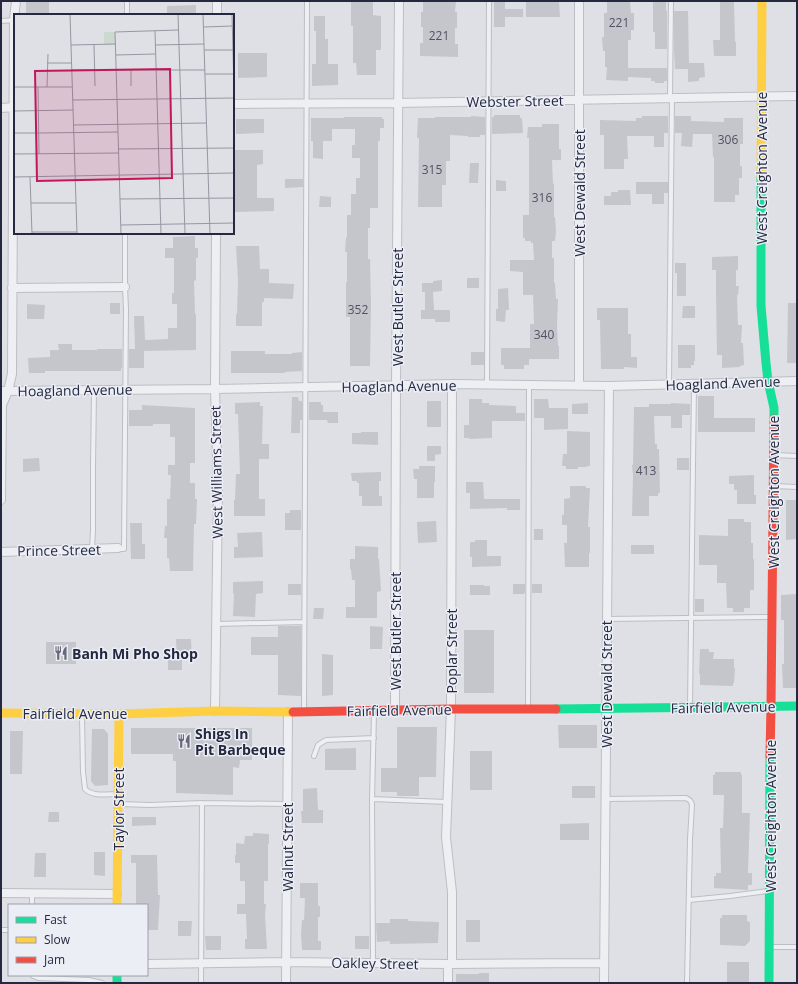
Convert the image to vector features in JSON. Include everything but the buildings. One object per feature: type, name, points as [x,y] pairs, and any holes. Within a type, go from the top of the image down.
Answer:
[{"type":"main road","name":"West Creighton Avenue","points":[[762,1],[761,306],[763,343],[774,412],[769,777],[769,983]]},
{"type":"main road","name":"Fairfield Avenue","points":[[1,713],[118,714],[215,711],[288,712],[797,706]]},
{"type":"main road","name":"Taylor Street","points":[[117,904],[118,714]]},
{"type":"street","points":[[15,14],[16,1]]},
{"type":"street","points":[[217,1],[217,14]]},
{"type":"street","name":"West Butler Street","points":[[395,710],[399,1]]},
{"type":"street","name":"West Dewald Street","points":[[579,1],[579,386]]},
{"type":"street","points":[[1,500],[2,405],[4,391],[12,374],[14,20]]},
{"type":"street","name":"Webster Street","points":[[234,104],[398,103],[797,96]]},
{"type":"street","points":[[1,108],[14,108]]},
{"type":"street","name":"West Williams Street","points":[[215,711],[218,490],[215,389],[216,234]]},
{"type":"street","points":[[12,288],[125,287]]},
{"type":"street","name":"Hoagland Avenue","points":[[4,391],[215,389],[452,384],[609,386],[797,381]]},
{"type":"street","name":"Poplar Street","points":[[448,983],[452,892],[446,837],[451,710],[452,384]]},
{"type":"street","name":"West Dewald Street","points":[[604,983],[609,386]]},
{"type":"street","name":"Prince Street","points":[[1,552],[118,548]]},
{"type":"street","name":"Walnut Street","points":[[286,983],[288,712]]},
{"type":"street","points":[[1,893],[117,894]]},
{"type":"street","name":"Oakley Street","points":[[148,964],[287,962],[450,964],[604,963]]},
{"type":"lane","points":[[127,1],[127,14]]},
{"type":"lane","points":[[304,711],[307,1]]},
{"type":"lane","points":[[488,385],[488,101],[490,1]]},
{"type":"lane","points":[[669,384],[671,1]]},
{"type":"lane","points":[[1,21],[14,20]]},
{"type":"lane","points":[[118,548],[124,549],[126,309],[125,234]]},
{"type":"lane","points":[[690,708],[694,384]]},
{"type":"lane","points":[[528,709],[529,385]]},
{"type":"lane","points":[[92,549],[94,390]]},
{"type":"lane","points":[[774,455],[797,456]]},
{"type":"lane","points":[[774,486],[797,487]]},
{"type":"lane","points":[[607,618],[772,617]]},
{"type":"lane","points":[[216,624],[304,622]]},
{"type":"lane","points":[[373,963],[372,800],[374,710]]},
{"type":"lane","points":[[82,714],[84,786],[90,793],[93,794],[118,794]]},
{"type":"lane","points":[[314,756],[318,745],[326,740],[374,738]]},
{"type":"lane","points":[[605,799],[686,798],[690,800],[692,806],[687,983]]},
{"type":"lane","points":[[372,800],[447,802]]},
{"type":"lane","points":[[201,983],[202,803]]},
{"type":"lane","points":[[118,804],[287,804]]},
{"type":"lane","points":[[689,900],[770,891]]},
{"type":"lane","points":[[32,893],[32,904]]},
{"type":"lane","points":[[770,947],[797,947]]},
{"type":"lane","points":[[33,976],[38,978],[89,980],[102,983]]},
{"type":"traffic: fast","points":[[761,177],[761,306],[768,381],[774,408],[774,419]]},
{"type":"traffic: fast","points":[[556,709],[797,706]]},
{"type":"traffic: fast","points":[[769,983],[770,756]]},
{"type":"traffic: fast","points":[[117,976],[117,983]]},
{"type":"traffic: slow","points":[[761,177],[762,1]]},
{"type":"traffic: slow","points":[[1,713],[119,714],[215,711],[293,712]]},
{"type":"traffic: slow","points":[[117,904],[119,714]]},
{"type":"traffic: jam","points":[[770,756],[774,419]]},
{"type":"traffic: jam","points":[[293,712],[556,709]]},
{"type":"place","name":"Banh Mi Pho Shop","points":[[61,653]]},
{"type":"place","name":"Shigs In Pit Barbeque","points":[[184,741]]}]
